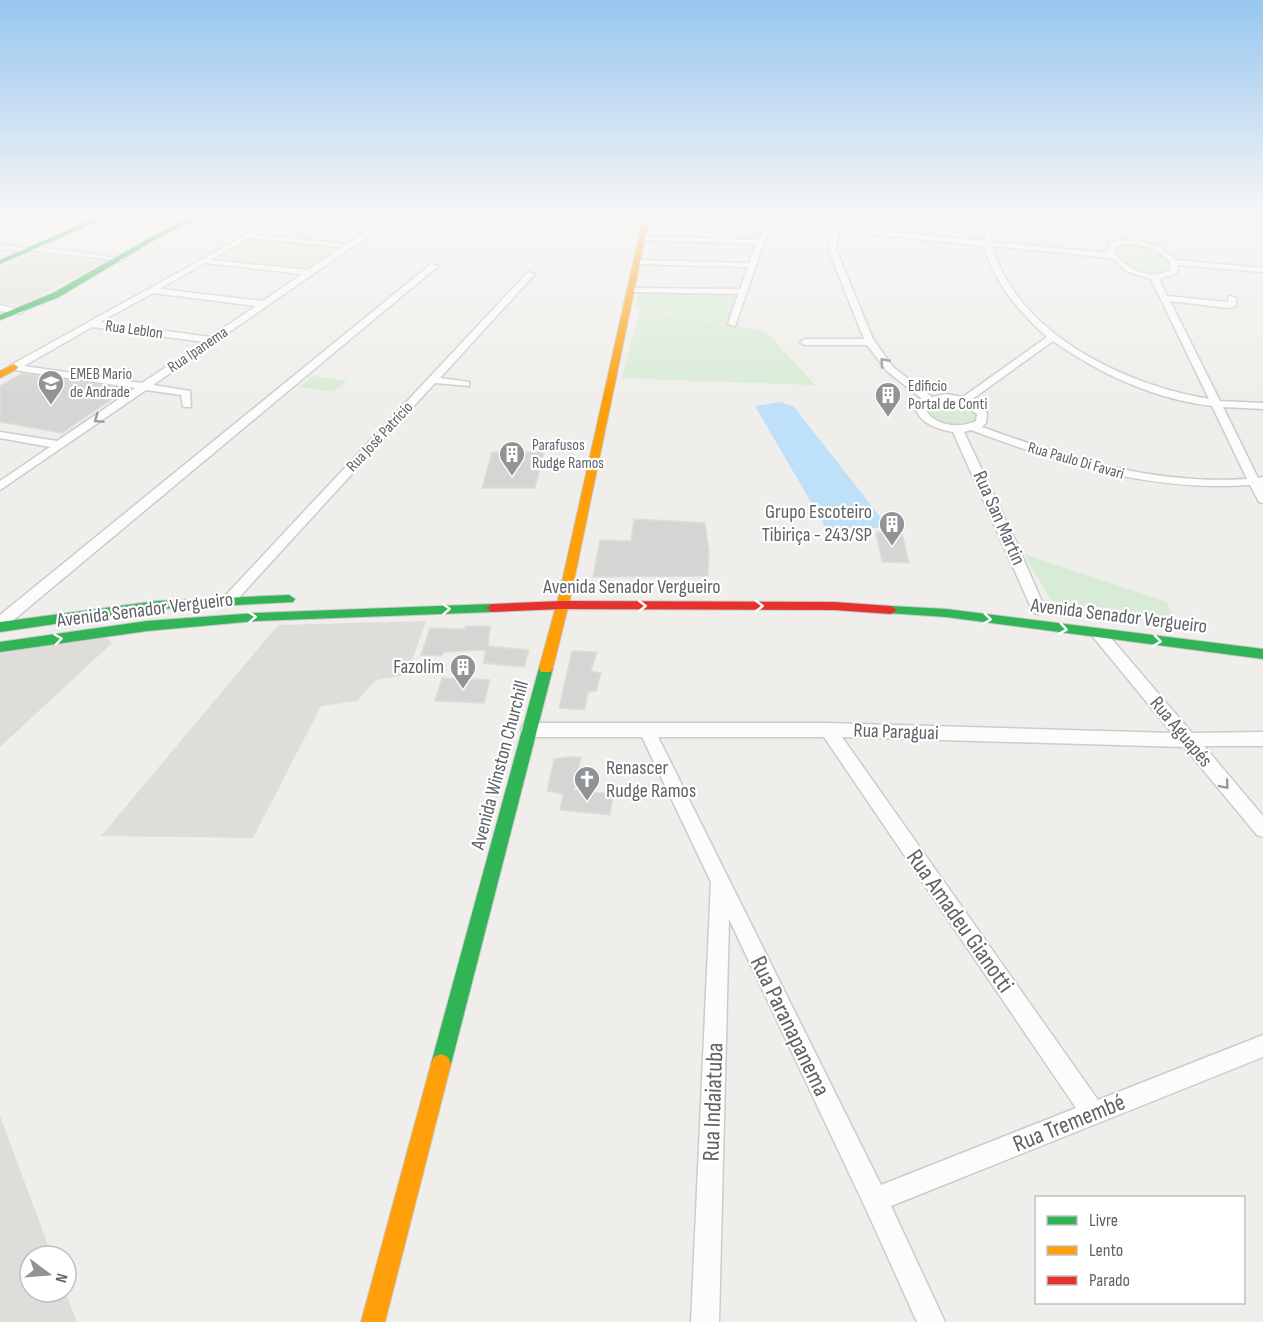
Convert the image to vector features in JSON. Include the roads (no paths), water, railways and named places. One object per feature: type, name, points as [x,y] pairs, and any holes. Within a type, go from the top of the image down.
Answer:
[{"type":"main road","points":[[0,318],[20,311],[89,276]]},
{"type":"main road","name":"Avenida Winston Churchill","points":[[374,1322],[563,600],[634,276]]},
{"type":"main road","points":[[0,375],[7,366]]},
{"type":"main road","name":"Avenida Senador Vergueiro","points":[[0,647],[147,626],[256,617],[563,600],[784,592]]},
{"type":"main road","name":"Avenida Senador Vergueiro","points":[[0,625],[128,608],[229,600],[301,599]]},
{"type":"main road","name":"Avenida Senador Vergueiro","points":[[356,599],[563,600],[834,606],[946,614],[1263,654]]},
{"type":"main road","points":[[1028,624],[1038,609]]},
{"type":"main road","name":"Avenida Senador Vergueiro","points":[[1099,634],[1132,623],[1263,640]]},
{"type":"street","points":[[7,366],[92,324],[177,276]]},
{"type":"street","name":"Rua Ipanema","points":[[0,486],[306,276]]},
{"type":"street","points":[[0,625],[422,276]]},
{"type":"street","name":"Rua José Patrício","points":[[229,600],[529,276]]},
{"type":"street","points":[[732,324],[749,276]]},
{"type":"street","points":[[843,276],[870,342],[886,366],[929,399]]},
{"type":"street","points":[[999,276],[1034,319],[1053,337],[1124,378],[1174,395],[1216,404],[1263,406]]},
{"type":"street","points":[[1153,276],[1216,404],[1259,481],[1263,499]]},
{"type":"street","points":[[151,290],[264,304]]},
{"type":"street","points":[[631,290],[744,292]]},
{"type":"street","points":[[1164,298],[1233,304],[1232,297]]},
{"type":"street","points":[[0,308],[20,311]]},
{"type":"street","name":"Rua Leblon","points":[[92,324],[212,340]]},
{"type":"street","points":[[964,401],[1053,337]]},
{"type":"street","points":[[805,342],[870,342]]},
{"type":"street","points":[[7,366],[186,393],[187,405]]},
{"type":"street","points":[[432,380],[466,384]]},
{"type":"street","points":[[946,397],[964,401],[982,413],[981,423],[957,429],[936,424],[922,414],[920,407],[929,399],[946,397]]},
{"type":"street","name":"Rua Paulo Di Favari","points":[[972,427],[1070,462],[1111,473],[1187,482],[1259,481]]},
{"type":"street","name":"Rua San Martin","points":[[957,429],[1011,544],[1038,609]]},
{"type":"street","points":[[0,435],[59,445]]},
{"type":"street","name":"Rua Aguapés","points":[[1099,634],[1263,829]]},
{"type":"street","name":"Rua Paraguai","points":[[529,729],[828,730],[1188,740],[1263,739]]},
{"type":"street","name":"Rua Paranapanema","points":[[647,730],[875,1200],[931,1322]]},
{"type":"street","name":"Rua Amadeu Gianotti","points":[[828,730],[1093,1113]]},
{"type":"street","name":"Rua Indaiatuba","points":[[705,1322],[720,882]]},
{"type":"street","name":"Rua Tremembé","points":[[875,1200],[1263,1046]]},
{"type":"water","points":[[781,402],[794,407],[889,528],[826,528],[755,406]]},
{"type":"place","name":"EMEB Mario de Andrade","points":[[51,406]]},
{"type":"place","name":"Edificio Portal de Conti","points":[[888,418]]},
{"type":"place","name":"Parafusos Rudge Ramos","points":[[512,477]]},
{"type":"place","name":"Grupo Escoteiro Tibiriça - 243/SP","points":[[892,547]]},
{"type":"place","name":"Fazolim","points":[[463,690]]},
{"type":"place","name":"Renascer Rudge Ramos","points":[[587,802]]}]
